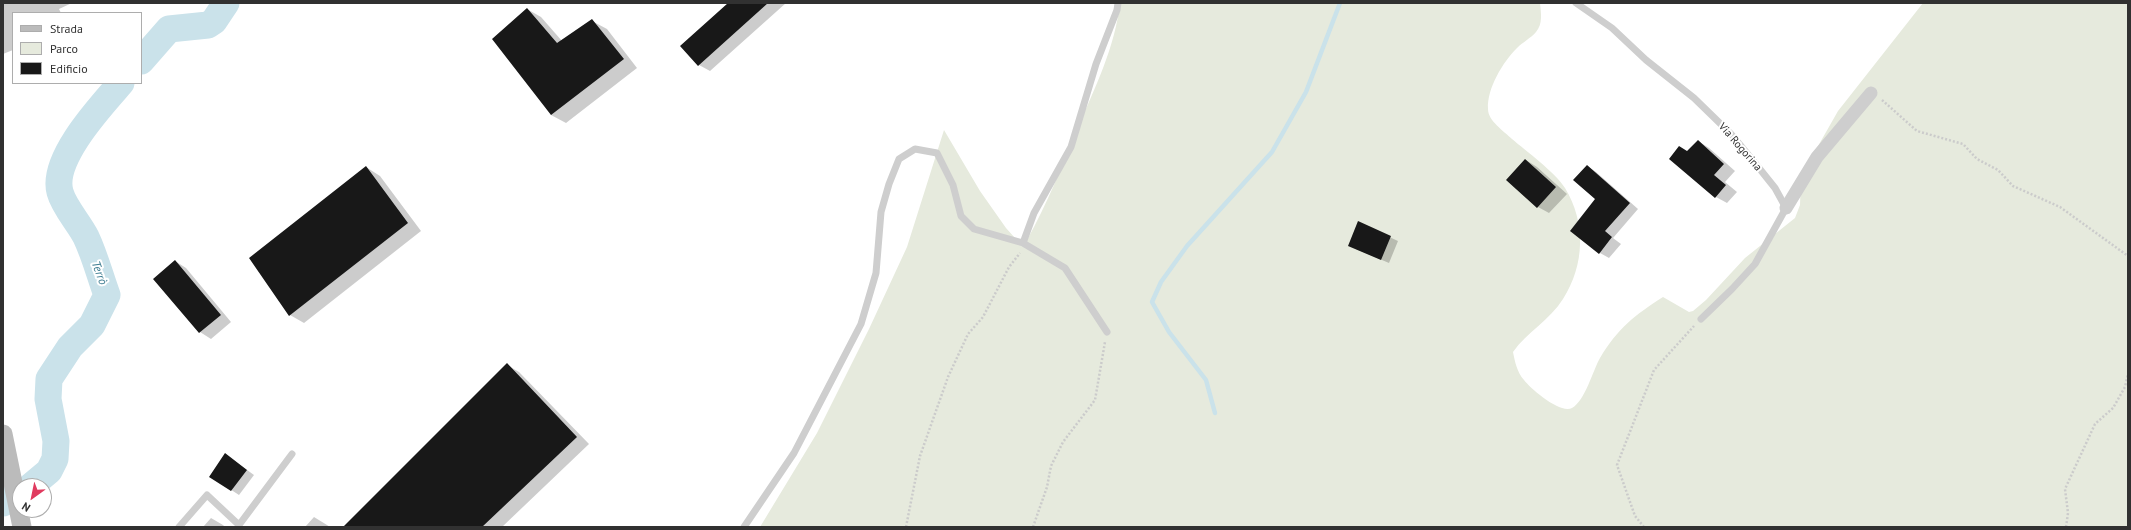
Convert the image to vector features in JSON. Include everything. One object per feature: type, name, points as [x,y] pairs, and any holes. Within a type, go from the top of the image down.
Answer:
[{"type":"main road","points":[[3,434],[20,519]]},
{"type":"street","points":[[1786,208],[1817,157],[1871,93]]},
{"type":"lane","points":[[1023,243],[1034,214],[1071,147],[1096,64],[1117,10],[1118,3]]},
{"type":"lane","name":"Via Rogorina","points":[[1576,3],[1612,28],[1646,60],[1694,98],[1731,134],[1775,188],[1786,208]]},
{"type":"lane","points":[[744,527],[794,453],[860,324],[876,273],[882,212],[889,184],[899,160],[915,149],[937,153],[953,185],[961,216],[974,229],[1023,243],[1065,268],[1107,332]]},
{"type":"lane","points":[[1701,319],[1755,264],[1786,208]]},
{"type":"lane","points":[[179,527],[207,495],[239,525],[292,454]]},
{"type":"path","points":[[1871,93],[1885,101],[1917,131],[1963,144],[1977,159],[1998,170],[2013,186],[2060,207],[2128,256]]},
{"type":"path","points":[[906,527],[920,456],[948,377],[968,334],[983,318],[1009,267],[1019,255],[1023,243]]},
{"type":"path","points":[[1644,527],[1635,516],[1617,465],[1654,370],[1701,319]]},
{"type":"path","points":[[1033,527],[1047,487],[1051,466],[1063,442],[1094,400],[1107,332]]},
{"type":"path","points":[[2066,527],[2068,513],[2065,489],[2095,424],[2113,408],[2125,387],[2128,374]]},
{"type":"green space","points":[[1120,3],[1540,3],[1540,26],[1532,36],[1517,48],[1506,60],[1493,84],[1488,101],[1488,109],[1493,122],[1548,169],[1560,182],[1572,201],[1577,215],[1580,244],[1579,258],[1576,272],[1570,286],[1563,299],[1552,313],[1525,338],[1513,352],[1518,370],[1528,384],[1546,400],[1567,409],[1572,408],[1581,399],[1600,358],[1620,330],[1636,316],[1663,297],[1689,312],[1693,311],[1706,300],[1745,258],[1795,218],[1800,205],[1801,176],[1838,111],[1923,3],[2128,3],[2128,527],[760,527],[817,433],[869,329],[907,247],[944,130],[980,191],[1006,228],[1015,238],[1024,242],[1027,240],[1054,185],[1091,98],[1114,35]]},
{"type":"building","points":[[728,3],[768,3],[698,66],[680,46]]},
{"type":"building","points":[[527,8],[557,43],[592,19],[624,59],[551,115],[492,39]]},
{"type":"building","points":[[1698,140],[1724,164],[1714,175],[1726,185],[1715,198],[1669,159],[1679,146],[1687,151]]},
{"type":"building","points":[[1525,159],[1556,187],[1537,208],[1506,180]]},
{"type":"building","points":[[1587,165],[1630,203],[1605,231],[1612,237],[1599,254],[1570,231],[1595,199],[1573,180]]},
{"type":"building","points":[[366,166],[408,223],[289,316],[249,258]]},
{"type":"building","points":[[1358,221],[1391,236],[1381,260],[1348,246]]},
{"type":"building","points":[[175,260],[221,315],[199,333],[153,279]]},
{"type":"building","points":[[507,363],[577,437],[482,527],[343,527]]},
{"type":"building","points":[[225,453],[247,470],[231,491],[209,477]]},
{"type":"waterway","name":"Terrò","points":[[142,60],[169,29],[208,25],[214,21],[226,3]]},
{"type":"waterway","points":[[1215,413],[1206,380],[1169,332],[1152,302],[1161,282],[1187,246],[1272,152],[1306,92],[1340,3]]},
{"type":"waterway","name":"Terrò","points":[[41,478],[49,471],[55,459],[56,441],[48,399],[49,379],[70,347],[92,325],[107,295],[86,237],[62,198],[59,179],[63,164],[70,149],[91,119],[120,84]]},
{"type":"waterway","name":"Terrò","points":[[3,503],[12,498]]}]
